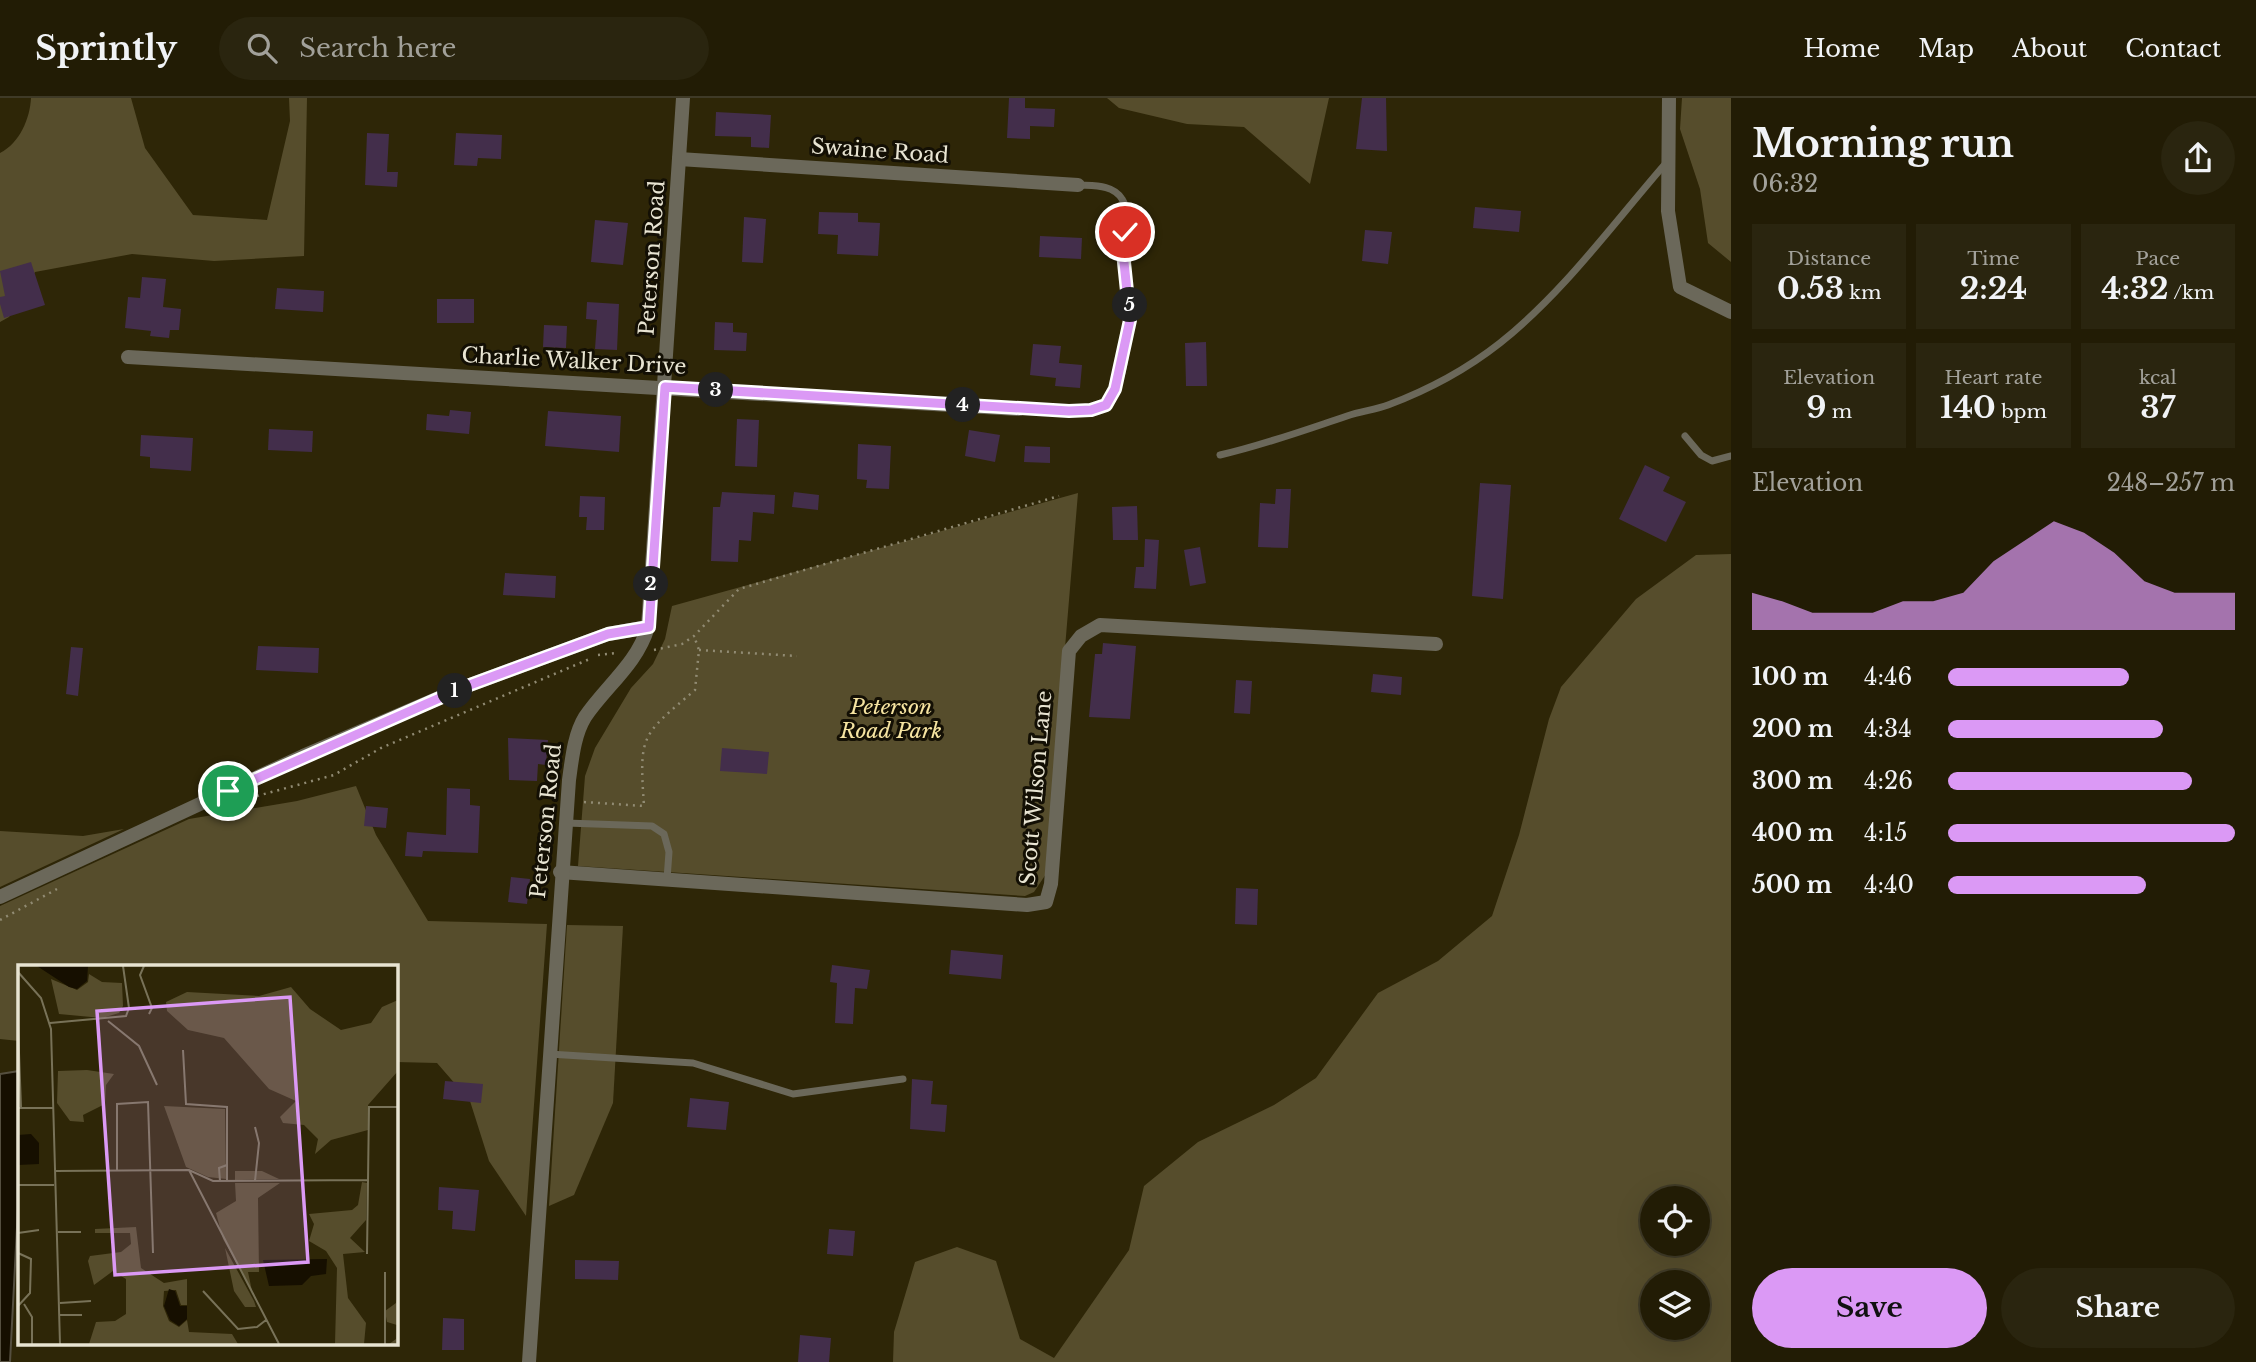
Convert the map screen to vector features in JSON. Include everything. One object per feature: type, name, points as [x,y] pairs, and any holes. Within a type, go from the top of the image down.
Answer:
[{"type":"street","name":"Peterson Road","points":[[529,1362],[560,872],[577,734],[585,717],[639,651],[649,627],[683,98]]},
{"type":"street","points":[[1669,98],[1668,212],[1680,287],[1731,312]]},
{"type":"street","name":"Swaine Road","points":[[679,159],[1078,185]]},
{"type":"street","name":"Charlie Walker Drive","points":[[128,357],[1019,408]]},
{"type":"street","name":"Scott Wilson Lane","points":[[560,872],[1027,905],[1046,902],[1051,884],[1069,651],[1081,636],[1100,625],[1436,644]]},
{"type":"street","points":[[0,897],[303,756],[467,686],[608,634],[649,627]]},
{"type":"lane","points":[[1220,455],[1270,443],[1349,415],[1386,406],[1427,388],[1478,359],[1500,343],[1573,274],[1668,160]]},
{"type":"lane","points":[[1019,408],[1091,410],[1106,405],[1115,389],[1124,361],[1130,320],[1122,243],[1126,214],[1123,200],[1112,189],[1078,185]]},
{"type":"lane","points":[[1685,436],[1701,455],[1712,461],[1731,456]]},
{"type":"lane","points":[[565,823],[652,826],[664,834],[669,852],[667,879]]},
{"type":"lane","points":[[549,1054],[693,1063],[793,1094],[903,1079]]},
{"type":"path","points":[[256,796],[334,775],[381,748],[599,655],[668,648],[694,636],[739,589],[1059,496]]},
{"type":"path","points":[[581,802],[644,806],[642,746],[662,718],[695,690],[699,650],[694,636]]},
{"type":"path","points":[[699,650],[797,656]]},
{"type":"path","points":[[0,920],[63,886]]},
{"type":"green space","points":[[31,98],[131,98],[145,148],[193,215],[267,220],[290,121],[289,98],[307,98],[304,256],[214,261],[132,254],[35,272],[9,317],[0,322],[0,153],[13,143],[23,129]]},
{"type":"green space","points":[[1107,98],[1329,98],[1310,184],[1244,127],[1187,124],[1119,108]]},
{"type":"green space","points":[[1682,98],[1731,98],[1731,262],[1708,243],[1700,189],[1680,129]]},
{"type":"green space","name":"Peterson Road Park","points":[[1078,493],[1046,874],[1034,892],[1025,896],[578,866],[585,776],[595,748],[631,688],[653,664],[665,639],[672,606]]},
{"type":"green space","points":[[1731,554],[1731,1362],[893,1362],[894,1332],[915,1262],[957,1247],[996,1261],[1020,1339],[1054,1358],[1129,1250],[1144,1186],[1198,1142],[1274,1105],[1316,1078],[1378,993],[1438,961],[1492,916],[1519,835],[1549,719],[1561,687],[1636,599],[1696,555]]},
{"type":"green space","points":[[356,786],[376,835],[428,921],[547,924],[526,1216],[489,1161],[470,1101],[437,1063],[397,1062],[397,965],[18,965],[18,1041],[0,1039],[0,906],[189,819],[297,801]]},
{"type":"green space","points":[[124,829],[0,887],[0,831],[83,836]]},
{"type":"green space","points":[[567,925],[623,926],[613,1103],[574,1195],[549,1206]]},
{"type":"shaded area","points":[[18,1071],[18,1208],[10,1362],[0,1362],[0,1074]]},
{"type":"building","points":[[1009,98],[1025,98],[1025,108],[1055,109],[1054,127],[1030,126],[1030,139],[1007,138]]},
{"type":"building","points":[[1362,98],[1386,98],[1387,151],[1356,149]]},
{"type":"building","points":[[716,112],[771,115],[769,148],[751,147],[751,137],[715,136]]},
{"type":"building","points":[[367,133],[389,134],[387,172],[398,172],[397,187],[365,185]]},
{"type":"building","points":[[456,133],[502,135],[501,159],[478,158],[477,166],[454,165]]},
{"type":"building","points":[[1475,207],[1521,211],[1519,232],[1473,228]]},
{"type":"building","points":[[819,212],[858,213],[858,222],[880,223],[878,256],[837,254],[838,235],[818,234]]},
{"type":"building","points":[[744,217],[766,219],[763,263],[742,262]]},
{"type":"building","points":[[595,220],[628,223],[623,265],[591,262]]},
{"type":"building","points":[[1365,230],[1392,232],[1388,264],[1362,261]]},
{"type":"building","points":[[1040,236],[1082,238],[1081,259],[1039,257]]},
{"type":"building","points":[[31,262],[45,305],[4,318],[0,297],[5,296],[0,271]]},
{"type":"building","points":[[142,277],[166,279],[163,307],[181,309],[179,330],[170,330],[169,338],[150,336],[151,331],[125,328],[128,297],[140,298]]},
{"type":"building","points":[[277,288],[324,291],[323,312],[275,309]]},
{"type":"building","points":[[437,299],[474,299],[474,323],[437,323]]},
{"type":"building","points":[[587,302],[619,304],[617,350],[595,349],[597,320],[586,319]]},
{"type":"building","points":[[715,322],[733,323],[733,332],[747,333],[746,351],[714,350]]},
{"type":"building","points":[[544,325],[567,326],[566,348],[543,347]]},
{"type":"building","points":[[1206,342],[1207,386],[1186,386],[1185,343]]},
{"type":"building","points":[[1033,344],[1061,346],[1059,363],[1082,365],[1080,388],[1055,386],[1056,378],[1030,375]]},
{"type":"building","points":[[450,410],[471,412],[469,434],[426,430],[427,414],[449,416]]},
{"type":"building","points":[[548,411],[621,416],[619,452],[545,446]]},
{"type":"building","points":[[737,419],[759,420],[757,467],[735,466]]},
{"type":"building","points":[[269,429],[313,431],[312,452],[268,450]]},
{"type":"building","points":[[969,430],[1000,435],[995,462],[965,456]]},
{"type":"building","points":[[141,435],[193,438],[191,471],[150,468],[150,457],[140,456]]},
{"type":"building","points":[[858,444],[891,446],[889,489],[866,488],[867,480],[857,479]]},
{"type":"building","points":[[1025,446],[1050,447],[1050,463],[1024,462]]},
{"type":"building","points":[[1645,465],[1670,477],[1663,491],[1686,502],[1666,542],[1619,519]]},
{"type":"building","points":[[1480,483],[1511,485],[1503,599],[1472,596]]},
{"type":"building","points":[[1276,489],[1291,489],[1288,548],[1258,547],[1260,503],[1275,504]]},
{"type":"building","points":[[722,492],[775,495],[774,514],[753,512],[751,541],[739,540],[738,562],[711,561],[713,507],[720,507]]},
{"type":"building","points":[[794,492],[819,495],[818,510],[792,507]]},
{"type":"building","points":[[580,496],[605,497],[604,530],[586,530],[587,517],[579,517]]},
{"type":"building","points":[[1137,506],[1138,540],[1113,540],[1112,507]]},
{"type":"building","points":[[1145,539],[1159,540],[1156,589],[1134,588],[1136,567],[1144,567]]},
{"type":"building","points":[[1200,547],[1206,583],[1190,586],[1184,550]]},
{"type":"building","points":[[505,573],[556,576],[555,598],[503,595]]},
{"type":"building","points":[[1103,643],[1136,646],[1130,719],[1089,717],[1095,654],[1102,654]]},
{"type":"building","points":[[258,646],[319,648],[318,673],[256,670]]},
{"type":"building","points":[[71,647],[83,648],[78,696],[66,694]]},
{"type":"building","points":[[1373,674],[1402,677],[1401,695],[1371,692]]},
{"type":"building","points":[[1236,680],[1252,681],[1250,714],[1234,713]]},
{"type":"building","points":[[508,738],[548,740],[546,765],[538,764],[537,781],[509,780]]},
{"type":"building","points":[[722,748],[769,752],[767,774],[720,771]]},
{"type":"building","points":[[447,788],[470,789],[470,805],[480,806],[478,853],[423,851],[422,857],[405,856],[407,832],[446,835]]},
{"type":"building","points":[[366,806],[388,808],[386,828],[364,826]]},
{"type":"building","points":[[511,877],[530,879],[527,904],[508,902]]},
{"type":"building","points":[[1236,888],[1258,889],[1257,925],[1235,924]]},
{"type":"building","points":[[951,950],[1003,955],[1001,979],[949,974]]},
{"type":"building","points":[[832,965],[870,970],[867,989],[855,988],[853,1024],[835,1023],[837,983],[830,982]]},
{"type":"building","points":[[912,1079],[933,1081],[931,1104],[947,1105],[945,1132],[910,1129]]},
{"type":"building","points":[[445,1081],[483,1084],[481,1103],[443,1099]]},
{"type":"building","points":[[690,1098],[729,1102],[726,1130],[687,1127]]},
{"type":"building","points":[[439,1187],[479,1190],[475,1231],[452,1229],[453,1211],[438,1210]]},
{"type":"building","points":[[829,1229],[855,1231],[853,1256],[827,1254]]},
{"type":"building","points":[[575,1260],[619,1261],[618,1280],[575,1279]]},
{"type":"building","points":[[443,1318],[464,1319],[464,1350],[442,1350]]},
{"type":"building","points":[[800,1335],[831,1338],[829,1362],[798,1362]]},
{"type":"route","points":[[228,791],[467,686],[608,634],[649,627],[665,387],[1069,411],[1091,410],[1106,405],[1115,389],[1124,361],[1130,320],[1129,288],[1122,243],[1125,232]]}]
